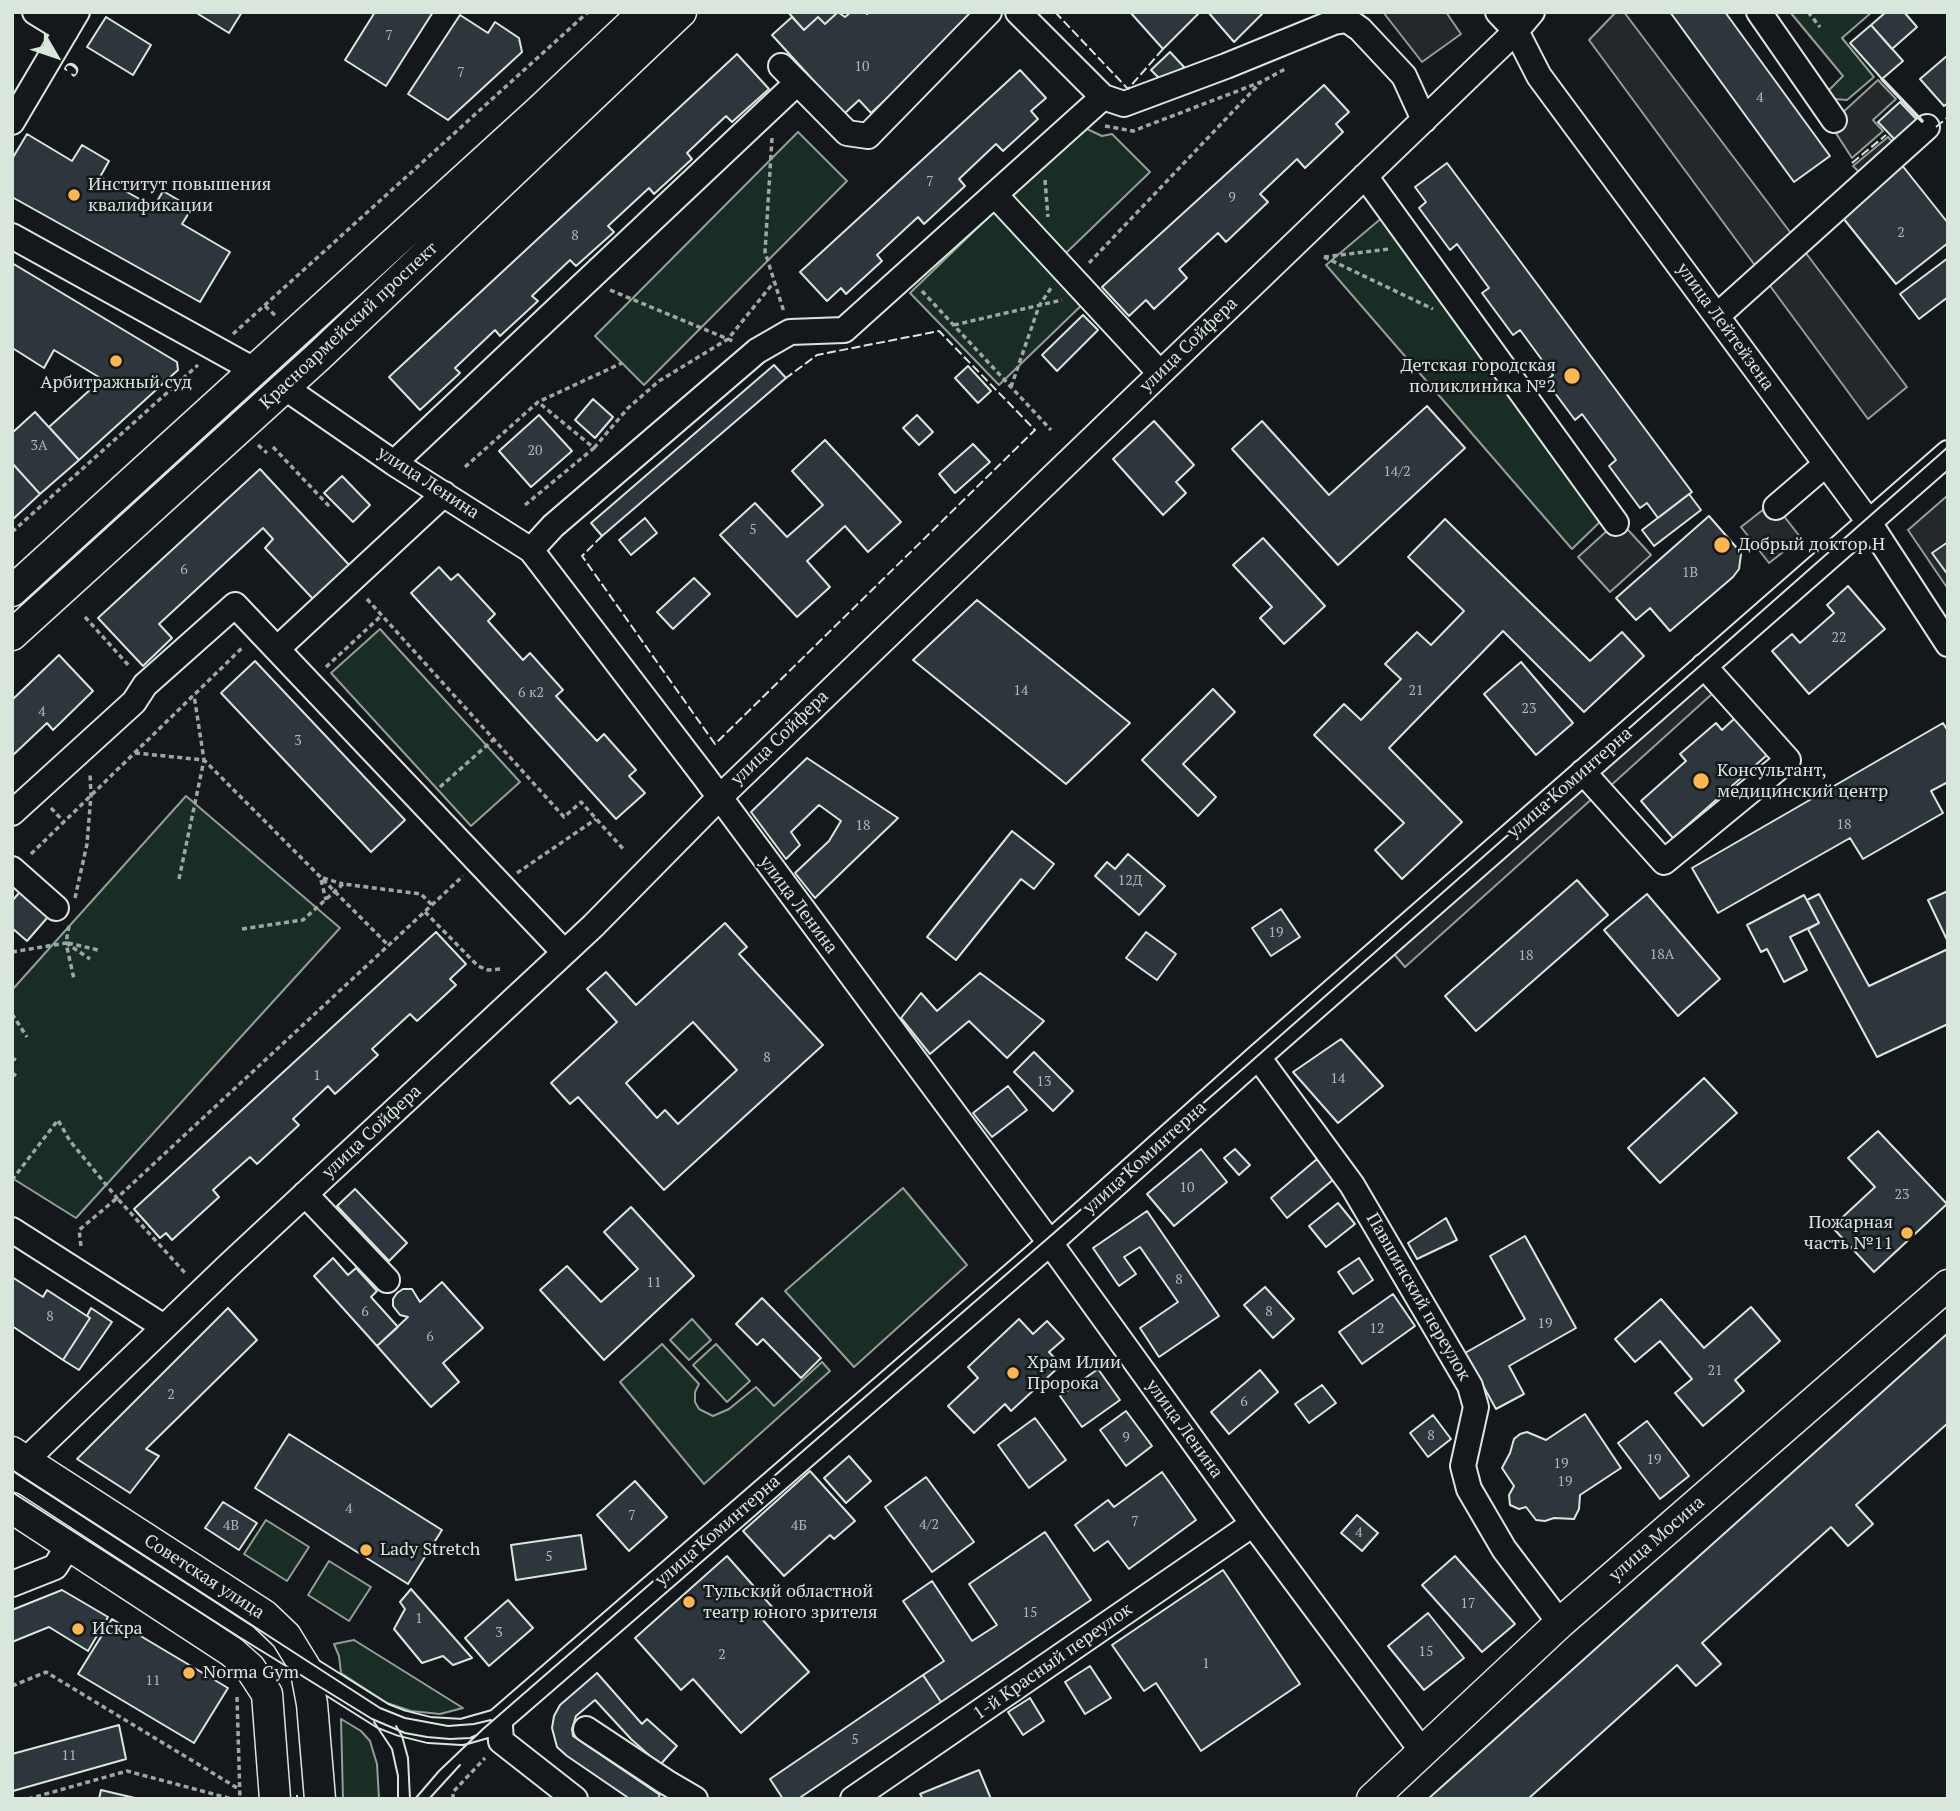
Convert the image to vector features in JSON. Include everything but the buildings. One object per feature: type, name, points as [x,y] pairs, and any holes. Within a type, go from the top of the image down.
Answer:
[{"type":"main road","name":"Красноармейский проспект","points":[[12,591],[540,110],[643,12]]},
{"type":"main road","name":"Красноармейский проспект","points":[[12,635],[284,387],[681,12]]},
{"type":"main road","name":"улица Ленина","points":[[254,370],[284,387]]},
{"type":"main road","name":"улица Мосина","points":[[1372,1799],[1560,1623],[1948,1285]]},
{"type":"main road","name":"Советская улица","points":[[19,1457],[264,1615],[286,1636],[305,1667],[312,1704],[320,1799]]},
{"type":"main road","points":[[12,1508],[232,1652],[250,1668],[267,1694],[275,1799]]},
{"type":"street","points":[[12,122],[71,22],[35,12]]},
{"type":"street","points":[[394,463],[775,104],[789,75],[847,133],[868,136],[989,12]]},
{"type":"street","points":[[1018,12],[1103,97],[1124,104],[1340,20],[1347,20],[1404,76],[1424,120]]},
{"type":"street","name":"улица Лейтейзена","points":[[1498,12],[1516,31],[1539,76],[1868,521],[1948,644]]},
{"type":"street","name":"улица Сойфера","points":[[19,1457],[164,1327],[564,953],[650,870],[719,798],[1424,120],[1516,31],[1532,12]]},
{"type":"street","points":[[1759,12],[1834,120]]},
{"type":"street","points":[[531,550],[553,526],[757,351],[790,332],[844,330],[1103,97]]},
{"type":"street","points":[[1717,316],[1927,127]]},
{"type":"street","points":[[1365,176],[1616,523]]},
{"type":"street","points":[[996,196],[1160,373]]},
{"type":"street","name":"улица Ленина","points":[[12,236],[254,370]]},
{"type":"street","name":"улица Ленина","points":[[284,387],[394,463],[531,550],[1050,1243],[1253,1524],[1422,1751]]},
{"type":"street","name":"улица Коминтерна","points":[[305,1667],[383,1716],[401,1723],[429,1730],[499,1730],[1258,1057],[1948,453]]},
{"type":"street","points":[[1776,507],[1826,464]]},
{"type":"street","points":[[277,649],[444,494]]},
{"type":"street","points":[[12,813],[134,702],[145,685],[235,604],[564,953]]},
{"type":"street","points":[[1583,772],[1664,862],[1788,760],[1704,666]]},
{"type":"street","points":[[13,870],[67,910]]},
{"type":"street","name":"Павшинский переулок","points":[[1258,1057],[1352,1185],[1470,1386],[1476,1407],[1463,1466],[1469,1489],[1504,1549],[1560,1623]]},
{"type":"street","points":[[305,1194],[387,1280]]},
{"type":"street","points":[[12,1230],[164,1327]]},
{"type":"street","name":"1-й Красный переулок","points":[[853,1799],[1253,1524]]},
{"type":"street","points":[[12,1584],[55,1567],[69,1545]]},
{"type":"street","points":[[586,1729],[695,1799]]},
{"type":"street","points":[[499,1730],[575,1799]]},
{"type":"path","points":[[265,306],[588,12]]},
{"type":"path","points":[[1808,12],[1819,27]]},
{"type":"path","points":[[1011,387],[1039,306],[1261,82]]},
{"type":"path","points":[[775,104],[765,252],[790,332]]},
{"type":"path","points":[[1042,153],[1069,274]]},
{"type":"path","points":[[1416,246],[1324,257],[1441,313]]},
{"type":"path","points":[[907,274],[1051,430]]},
{"type":"path","points":[[954,325],[1039,306],[1069,274]]},
{"type":"path","points":[[587,280],[730,340]]},
{"type":"path","points":[[525,505],[594,448],[628,408],[659,381],[730,340],[774,282]]},
{"type":"path","points":[[465,467],[538,402],[622,363]]},
{"type":"path","points":[[12,532],[181,380]]},
{"type":"path","points":[[538,402],[594,448]]},
{"type":"path","points":[[273,447],[328,505],[332,501]]},
{"type":"path","points":[[367,599],[564,817],[581,802],[625,851]]},
{"type":"path","points":[[309,683],[380,616]]},
{"type":"path","points":[[85,617],[145,685]]},
{"type":"path","points":[[13,870],[260,631]]},
{"type":"path","points":[[179,879],[204,760],[194,695]]},
{"type":"path","points":[[423,803],[493,740]]},
{"type":"path","points":[[74,979],[66,943],[67,910],[87,844],[92,795],[87,744]]},
{"type":"path","points":[[135,753],[204,760],[388,945]]},
{"type":"path","points":[[84,1276],[79,1230],[117,1198],[424,912],[485,868],[515,874],[596,819]]},
{"type":"path","points":[[321,878],[343,884],[421,894],[432,905]]},
{"type":"path","points":[[321,878],[326,900]]},
{"type":"path","points":[[242,929],[303,920],[343,884]]},
{"type":"path","points":[[424,912],[478,966],[488,970],[501,969]]},
{"type":"path","points":[[66,943],[90,959]]},
{"type":"path","points":[[12,952],[66,943],[98,950]]},
{"type":"path","points":[[12,1014],[27,1037]]},
{"type":"path","points":[[12,1073],[19,1078]]},
{"type":"path","points":[[12,1180],[58,1120],[69,1141],[186,1274]]},
{"type":"path","points":[[12,1686],[46,1672],[239,1789]]},
{"type":"path","points":[[237,1697],[240,1799]]},
{"type":"path","points":[[453,1799],[453,1792],[499,1730]]},
{"type":"path","points":[[28,1799],[127,1770],[232,1799]]},
{"type":"green space","points":[[1790,12],[1872,12],[1842,38],[1874,77],[1847,100],[1834,99],[1827,92],[1843,76]]},
{"type":"green space","points":[[1085,128],[1102,136],[1112,134],[1150,172],[1065,254],[1009,195]]},
{"type":"green space","points":[[798,132],[847,181],[644,385],[595,336]]},
{"type":"green space","points":[[998,208],[1087,300],[999,385],[910,293]]},
{"type":"green space","points":[[1384,216],[1606,516],[1572,549],[1326,265]]},
{"type":"green space","points":[[380,629],[520,782],[471,826],[331,673]]},
{"type":"green space","points":[[186,796],[340,928],[76,1218],[12,1178],[12,990]]},
{"type":"green space","points":[[903,1188],[967,1265],[854,1367],[785,1291]]},
{"type":"green space","points":[[692,1319],[711,1340],[689,1360],[670,1340]]},
{"type":"green space","points":[[662,1344],[699,1384],[695,1392],[695,1402],[699,1409],[713,1416],[729,1409],[756,1387],[774,1406],[822,1362],[830,1371],[704,1484],[620,1382]]},
{"type":"green space","points":[[716,1344],[750,1381],[727,1402],[693,1365]]},
{"type":"green space","points":[[266,1520],[309,1547],[287,1581],[244,1554]]},
{"type":"green space","points":[[329,1561],[371,1587],[349,1621],[308,1595]]},
{"type":"green space","points":[[354,1640],[463,1708],[440,1714],[411,1711],[387,1703],[341,1673],[334,1644]]},
{"type":"green space","points":[[341,1719],[361,1731],[370,1741],[377,1764],[379,1799],[343,1799]]},
{"type":"shaded area","points":[[1383,12],[1446,12],[1461,34],[1422,62]]},
{"type":"shaded area","points":[[1616,12],[1624,12],[1907,387],[1868,419],[1589,40]]},
{"type":"shaded area","points":[[1878,80],[1896,99],[1873,120],[1883,131],[1852,158],[1830,124]]},
{"type":"shaded area","points":[[1888,137],[1897,147],[1862,175],[1853,166]]},
{"type":"shaded area","points":[[1948,497],[1948,589],[1908,530]]},
{"type":"shaded area","points":[[1773,502],[1801,538],[1769,563],[1741,527]]},
{"type":"shaded area","points":[[1619,520],[1651,555],[1610,592],[1578,557]]},
{"type":"shaded area","points":[[1701,682],[1712,694],[1608,788],[1597,776]]},
{"type":"shaded area","points":[[1583,784],[1594,797],[1405,967],[1394,954]]},
{"type":"tram line","points":[[415,1799],[439,1771],[483,1729],[1246,1066],[1948,447]]},
{"type":"tram line","points":[[12,1470],[380,1708],[405,1718],[448,1726],[491,1720]]},
{"type":"tram line","points":[[12,1492],[372,1719],[405,1733],[427,1737],[450,1739],[477,1735]]},
{"type":"tram line","points":[[374,1722],[392,1749],[398,1776],[398,1799]]},
{"type":"tram line","points":[[396,1726],[402,1736],[408,1758],[410,1799]]},
{"type":"tram line","points":[[429,1799],[460,1765]]},
{"type":"fence","points":[[1055,12],[1128,89],[1163,49]]},
{"type":"fence","points":[[1936,127],[1948,117]]},
{"type":"fence","points":[[1852,163],[1886,135]]},
{"type":"fence","points":[[602,536],[582,556],[715,744],[1035,430],[939,331],[817,355],[786,378]]},
{"type":"wall","points":[[1882,79],[1922,121]]},
{"type":"place","name":"Институт повышения квалификации","points":[[74,195]]},
{"type":"place","name":"Арбитражный суд","points":[[116,361]]},
{"type":"place","name":"Детская городская поликлиника №2","points":[[1572,376]]},
{"type":"place","name":"Добрый доктор Н","points":[[1722,545]]},
{"type":"place","name":"Консультант, медицинский центр","points":[[1701,781]]},
{"type":"place","name":"Пожарная часть №11","points":[[1907,1233]]},
{"type":"place","name":"Храм Илии Пророка","points":[[1013,1373]]},
{"type":"place","name":"Lady Stretch","points":[[366,1550]]},
{"type":"place","name":"Тульский областной театр юного зрителя","points":[[689,1602]]},
{"type":"place","name":"Искра","points":[[78,1629]]},
{"type":"place","name":"Norma Gym","points":[[189,1673]]}]
